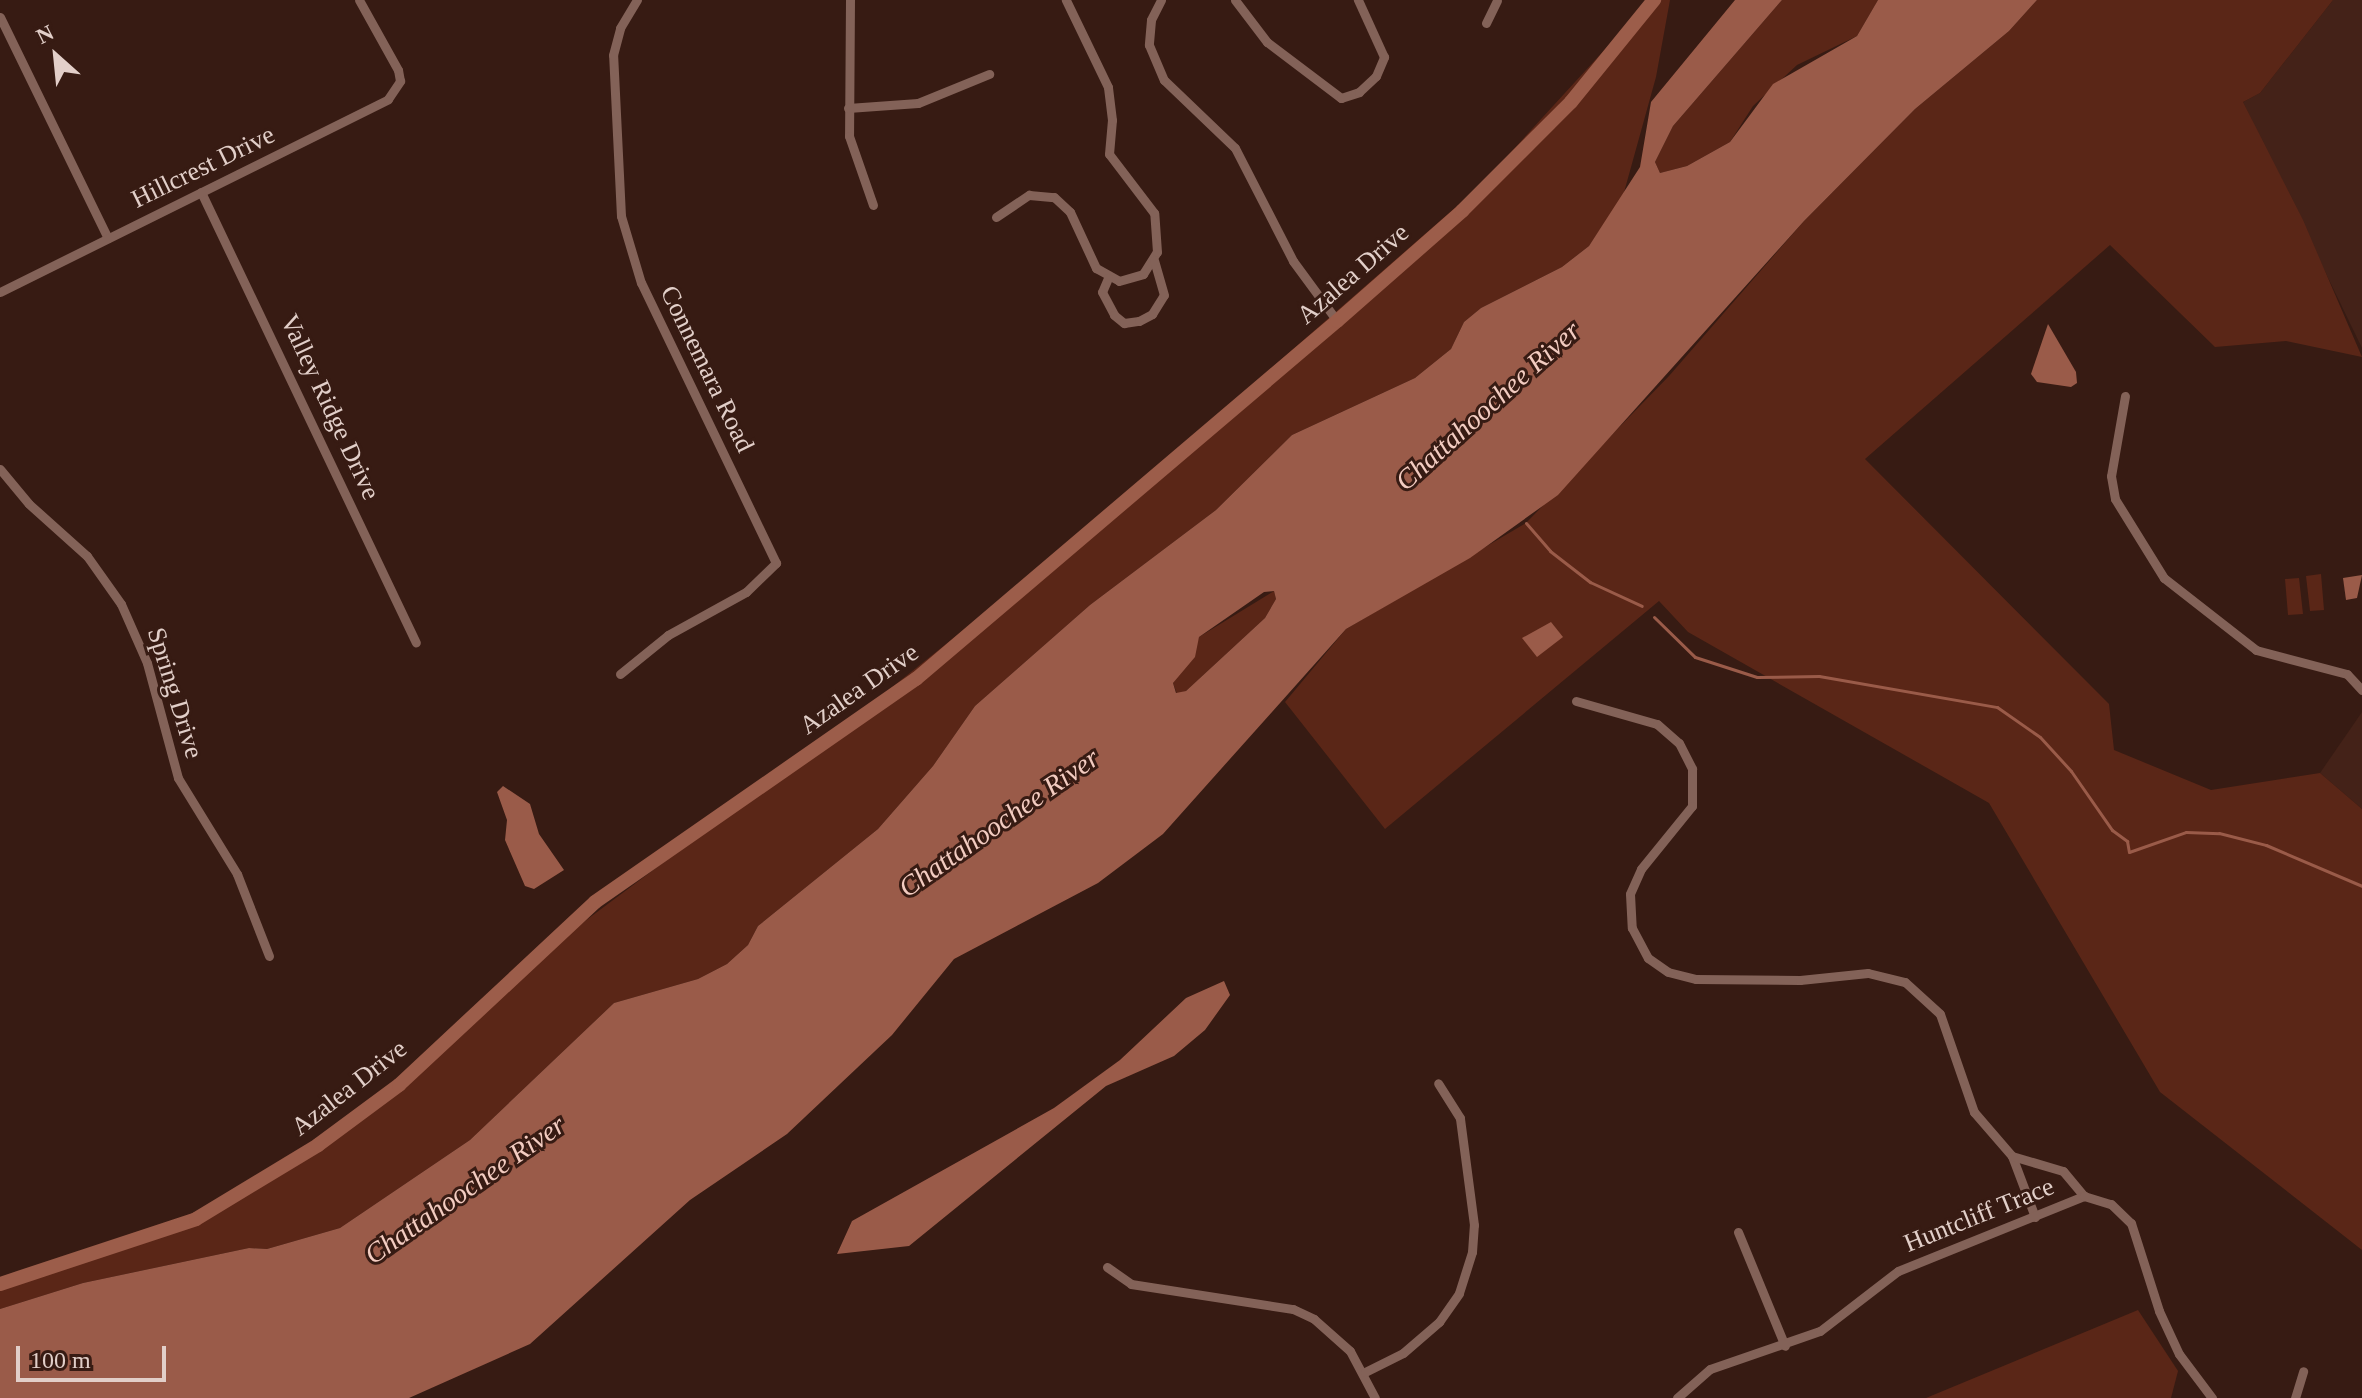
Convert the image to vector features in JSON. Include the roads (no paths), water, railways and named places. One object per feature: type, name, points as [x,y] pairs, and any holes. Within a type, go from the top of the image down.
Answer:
[{"type":"street","name":"Hillcrest Drive","points":[[0,292],[388,99],[400,81],[394,63],[359,0]]},
{"type":"street","name":"Connemara Road","points":[[620,674],[668,635],[746,592],[776,563],[641,283],[621,216],[613,55],[620,28],[637,0]]},
{"type":"street","points":[[850,0],[848,108],[854,163],[873,205]]},
{"type":"street","points":[[996,217],[1029,195],[1054,197],[1070,212],[1096,268],[1108,278],[1135,279],[1154,260],[1159,242],[1154,213],[1109,154],[1112,120],[1108,87],[1066,0]]},
{"type":"street","points":[[1161,0],[1151,20],[1149,45],[1164,80],[1235,148],[1293,261],[1337,321]]},
{"type":"street","points":[[1235,0],[1267,42],[1341,98],[1359,92],[1376,76],[1384,57],[1358,0]]},
{"type":"street","points":[[1486,23],[1497,0]]},
{"type":"street","name":"Azalea Drive","points":[[0,1284],[178,1227],[239,1196],[330,1136],[399,1085],[595,902],[916,679],[1337,321],[1462,211],[1571,102],[1654,0]]},
{"type":"street","points":[[0,17],[108,238]]},
{"type":"street","points":[[848,108],[918,103],[989,74]]},
{"type":"street","name":"Valley Ridge Drive","points":[[201,192],[416,642]]},
{"type":"street","points":[[1108,278],[1102,292],[1114,315],[1124,323],[1139,321],[1152,314],[1164,295],[1154,260]]},
{"type":"street","points":[[2125,396],[2111,476],[2115,499],[2135,537],[2164,578],[2256,650],[2347,674],[2362,690]]},
{"type":"street","name":"Spring Drive","points":[[0,469],[29,504],[87,556],[121,604],[147,663],[178,778],[237,874],[269,956]]},
{"type":"street","points":[[1576,701],[1657,724],[1679,743],[1692,769],[1692,806],[1641,869],[1630,894],[1632,928],[1648,958],[1668,972],[1696,979],[1800,980],[1868,973],[1905,982],[1940,1014],[1974,1112],[2012,1156],[2035,1217]]},
{"type":"street","points":[[1365,1372],[1403,1353],[1439,1322],[1459,1293],[1472,1252],[1474,1225],[1460,1118],[1438,1083]]},
{"type":"street","points":[[2012,1156],[2063,1171],[2084,1196]]},
{"type":"street","name":"Huntcliff Trace","points":[[1677,1398],[1710,1369],[1785,1346],[1831,1324],[1898,1271],[2084,1196],[2111,1204],[2131,1223],[2159,1311],[2179,1354],[2212,1398]]},
{"type":"street","points":[[1738,1232],[1785,1346]]},
{"type":"street","points":[[1107,1267],[1131,1284],[1293,1309],[1334,1334],[1365,1372],[1375,1398]]},
{"type":"street","points":[[2295,1398],[2303,1371]]},
{"type":"water","name":"Chattahoochee River","points":[[1735,0],[1782,0],[1673,126],[1655,162],[1660,173],[1687,166],[1730,142],[1773,84],[1857,36],[1878,0],[2037,0],[2009,31],[1915,109],[1804,221],[1558,495],[1470,558],[1346,629],[1163,834],[1098,883],[954,959],[892,1035],[787,1134],[690,1200],[530,1344],[409,1398],[0,1398],[0,1309],[83,1283],[249,1248],[267,1249],[340,1228],[470,1140],[614,1003],[698,979],[727,964],[748,945],[758,926],[878,829],[933,766],[975,706],[1090,605],[1216,510],[1292,435],[1415,378],[1451,349],[1464,322],[1481,308],[1562,267],[1589,246],[1640,167],[1651,102]],"holes":[[[1274,591],[1276,599],[1265,618],[1186,691],[1176,693],[1173,683],[1195,657],[1199,637],[1264,592]]]},
{"type":"water","points":[[2048,324],[2076,372],[2077,383],[2071,387],[2037,382],[2031,374]]},
{"type":"water","points":[[2362,575],[2357,598],[2346,600],[2343,578]]},
{"type":"water","points":[[1551,622],[1563,637],[1537,657],[1522,638]]},
{"type":"water","points":[[503,786],[530,804],[539,834],[564,870],[534,889],[525,886],[505,840],[507,820],[497,792]]},
{"type":"water","points":[[1224,981],[1230,995],[1205,1030],[1174,1056],[1106,1086],[909,1246],[837,1254],[852,1221],[1054,1108],[1120,1060],[1186,998]]},
{"type":"waterway","points":[[1526,523],[1550,551],[1590,582],[1642,606]]},
{"type":"waterway","points":[[1654,617],[1695,657],[1757,677],[1819,676],[1997,707],[2040,737],[2071,771],[2112,830],[2127,841],[2129,852],[2186,832],[2219,833],[2266,845],[2362,886]]}]
